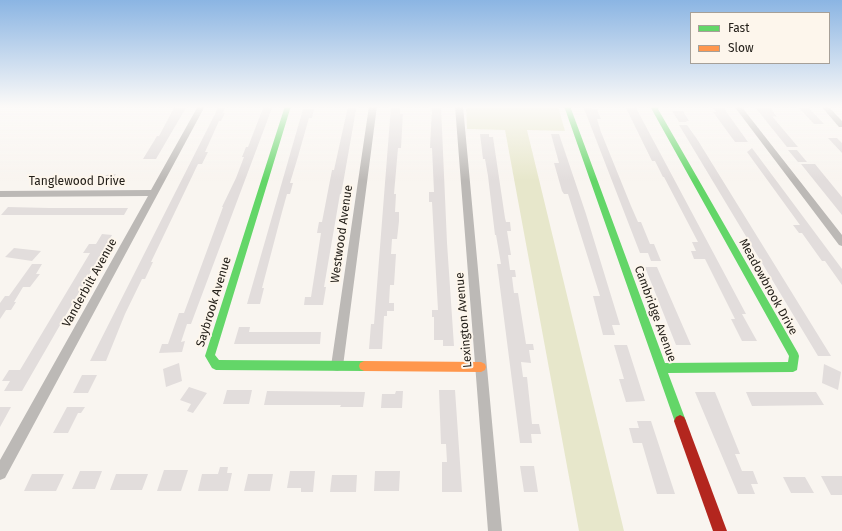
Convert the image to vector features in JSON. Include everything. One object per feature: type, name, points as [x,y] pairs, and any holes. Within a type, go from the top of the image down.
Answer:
[{"type":"street","name":"Vanderbilt Avenue","points":[[0,473],[188,131]]},
{"type":"street","name":"Saybrook Avenue","points":[[280,131],[210,356],[216,365],[481,367]]},
{"type":"street","name":"Westwood Avenue","points":[[337,366],[370,131]]},
{"type":"street","name":"Lexington Avenue","points":[[461,131],[495,531]]},
{"type":"street","name":"Cambridge Avenue","points":[[576,131],[720,531]]},
{"type":"street","name":"Meadowbrook Drive","points":[[661,368],[793,367],[794,356],[667,131]]},
{"type":"street","points":[[756,131],[842,242]]},
{"type":"street","name":"Tanglewood Drive","points":[[0,194],[154,193]]},
{"type":"green space","points":[[505,131],[527,131],[624,531],[579,531]]},
{"type":"building","points":[[162,131],[173,131],[156,159],[143,159],[157,136],[159,136]]},
{"type":"building","points":[[206,131],[215,131],[205,152],[208,152],[202,164],[198,164],[151,262],[153,262],[145,279],[142,279],[125,314],[106,361],[90,361]]},
{"type":"building","points":[[254,131],[263,131],[191,324],[187,324],[181,342],[185,341],[182,352],[159,353],[162,344],[168,344],[179,313],[184,313],[222,207],[236,178],[246,147],[248,147]]},
{"type":"building","points":[[297,131],[305,131],[290,183],[293,183],[290,194],[287,194],[262,288],[264,288],[260,304],[247,304]]},
{"type":"building","points":[[343,131],[352,131],[324,287],[326,287],[323,305],[304,305],[305,297],[311,297],[321,233],[317,233],[319,222],[322,222],[332,170],[334,170]]},
{"type":"building","points":[[389,131],[402,131],[401,148],[398,148],[394,194],[396,194],[395,212],[399,212],[399,221],[397,239],[392,239],[391,254],[396,254],[394,285],[390,285],[389,303],[394,303],[394,311],[387,311],[387,316],[384,316],[382,349],[369,349],[371,324],[374,324]]},
{"type":"building","points":[[431,131],[442,131],[447,243],[454,346],[443,346],[443,340],[434,340],[434,317],[432,317],[432,310],[438,310],[432,202],[429,202],[429,192],[434,192],[432,148],[430,148]]},
{"type":"building","points":[[593,131],[601,131],[638,222],[641,222],[650,244],[654,244],[661,261],[651,261],[648,253],[640,253]]},
{"type":"building","points":[[637,131],[648,131],[746,314],[742,314],[757,341],[742,341],[731,319],[735,319],[705,259],[694,259],[691,251],[696,251],[692,242],[698,242],[655,161],[652,161]]},
{"type":"building","points":[[682,131],[691,131],[697,139],[831,356],[818,356]]},
{"type":"building","points":[[727,131],[740,131],[748,142],[735,142]]},
{"type":"building","points":[[774,131],[784,131],[798,147],[787,147]]},
{"type":"building","points":[[480,134],[489,134],[489,137],[493,137],[505,218],[506,222],[510,222],[511,231],[507,231],[511,255],[508,255],[510,270],[515,270],[516,277],[512,277],[514,293],[518,293],[526,344],[533,344],[534,350],[529,350],[531,363],[521,362],[523,377],[527,377],[532,424],[539,424],[541,434],[531,434],[532,443],[520,443],[497,264],[501,264],[495,235],[488,176],[485,159],[483,159]]},
{"type":"building","points":[[551,134],[559,134],[586,214],[620,325],[612,325],[615,335],[603,335],[593,296],[600,296],[568,194],[564,194],[562,191],[554,163],[559,163]]},
{"type":"building","points":[[828,138],[837,138],[842,143],[842,153]]},
{"type":"building","points":[[752,148],[842,269],[842,285],[825,261],[822,261],[802,233],[799,233],[793,225],[800,225],[747,152]]},
{"type":"building","points":[[788,150],[797,150],[807,162],[798,162]]},
{"type":"building","points":[[801,164],[815,164],[842,197],[842,215]]},
{"type":"building","points":[[116,174],[111,182],[101,182],[106,175]]},
{"type":"building","points":[[8,207],[128,208],[124,215],[1,215]]},
{"type":"building","points":[[102,234],[112,235],[22,391],[4,391],[10,381],[2,381],[9,370],[20,370],[90,253],[83,253],[89,244],[96,244]]},
{"type":"building","points":[[14,248],[41,251],[32,261],[5,257]]},
{"type":"building","points":[[32,264],[42,264],[36,274],[40,274],[30,287],[23,287],[11,310],[6,310],[0,319],[0,303],[5,296],[9,296]]},
{"type":"building","points":[[645,267],[657,267],[691,345],[676,345]]},
{"type":"building","points":[[239,327],[250,327],[249,332],[321,332],[320,344],[234,344]]},
{"type":"building","points":[[614,345],[627,345],[645,401],[626,402],[619,379],[624,379]]},
{"type":"building","points":[[179,363],[182,381],[166,387],[163,369]]},
{"type":"building","points":[[824,364],[841,372],[838,390],[822,383]]},
{"type":"building","points":[[82,375],[97,375],[88,393],[73,393]]},
{"type":"building","points":[[189,387],[207,393],[193,413],[187,411],[191,404],[180,400]]},
{"type":"building","points":[[227,390],[252,390],[249,404],[223,404]]},
{"type":"building","points":[[439,390],[455,390],[462,492],[442,492],[442,462],[447,462],[446,444],[441,444]]},
{"type":"building","points":[[267,391],[365,392],[363,407],[340,407],[341,405],[264,405]]},
{"type":"building","points":[[396,391],[403,391],[402,408],[381,408],[382,394],[395,394]]},
{"type":"building","points":[[695,392],[715,392],[740,454],[735,454],[742,471],[753,471],[758,484],[751,484],[755,494],[738,494]]},
{"type":"building","points":[[746,392],[816,392],[824,405],[752,406]]},
{"type":"building","points":[[0,407],[11,407],[0,427]]},
{"type":"building","points":[[67,407],[85,407],[81,413],[78,413],[68,433],[53,433]]},
{"type":"building","points":[[637,421],[651,421],[675,494],[657,494],[642,443],[633,443],[629,428],[639,428]]},
{"type":"building","points":[[520,466],[534,466],[538,492],[524,492]]},
{"type":"building","points":[[220,467],[228,467],[227,473],[232,473],[228,491],[198,491],[202,474],[218,474]]},
{"type":"building","points":[[164,470],[188,470],[181,491],[157,491]]},
{"type":"building","points":[[80,471],[102,471],[95,489],[72,489]]},
{"type":"building","points":[[290,471],[315,471],[313,492],[301,492],[301,488],[287,488]]},
{"type":"building","points":[[375,471],[400,471],[399,491],[374,491]]},
{"type":"building","points":[[32,474],[64,474],[56,491],[24,491]]},
{"type":"building","points":[[116,474],[148,474],[142,490],[110,490]]},
{"type":"building","points":[[248,474],[273,474],[270,491],[244,491]]},
{"type":"building","points":[[332,475],[357,475],[356,492],[330,492]]},
{"type":"building","points":[[821,476],[842,476],[842,495],[831,495]]},
{"type":"building","points":[[783,477],[805,477],[814,493],[791,493]]},
{"type":"traffic: fast","points":[[280,131],[210,356],[216,365],[364,366]]},
{"type":"traffic: fast","points":[[576,131],[680,421]]},
{"type":"traffic: fast","points":[[661,368],[793,367],[794,356],[667,131]]},
{"type":"traffic: slow","points":[[364,366],[481,367]]},
{"type":"traffic: jam","points":[[680,421],[720,531]]}]
